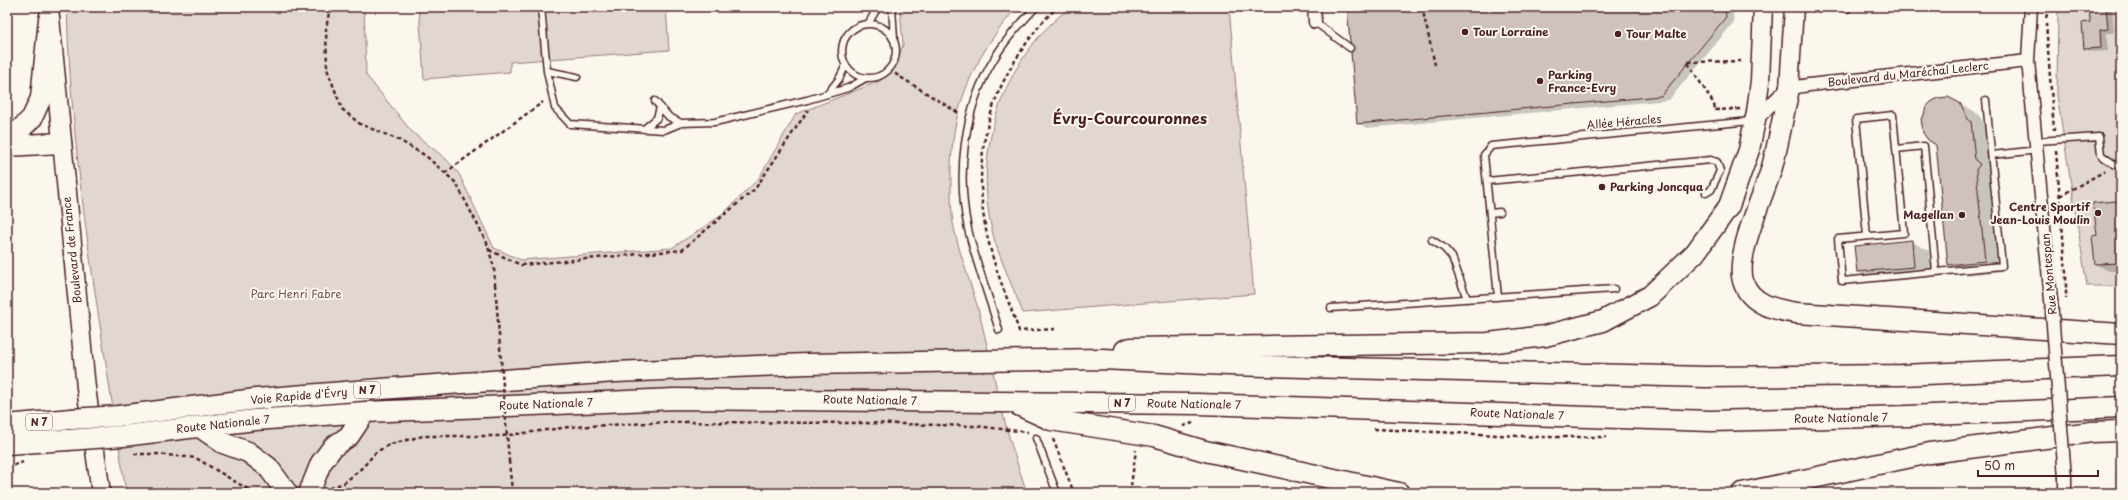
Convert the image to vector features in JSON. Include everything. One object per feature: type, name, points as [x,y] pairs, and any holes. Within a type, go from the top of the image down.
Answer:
[{"type":"main road","points":[[1102,359],[1131,348],[1488,343],[1545,336],[1603,321],[1650,296],[1695,252],[1729,206],[1749,150],[1755,120],[1760,81],[1763,7]]},
{"type":"main road","points":[[1794,7],[1789,89],[1772,167],[1745,246],[1741,263],[1743,280],[1749,292],[1758,302],[1779,311],[1797,313],[2121,334]]},
{"type":"main road","points":[[7,142],[32,118],[41,98],[49,13]]},
{"type":"main road","name":"Boulevard de France","points":[[49,13],[86,388],[100,493]]},
{"type":"main road","points":[[7,146],[61,143]]},
{"type":"main road","name":"N 7","points":[[1102,359],[1228,365],[1705,377],[1901,375],[2121,366]]},
{"type":"main road","name":"Voie Rapide d'Évry","points":[[7,424],[119,416],[256,399],[615,372],[807,364],[1102,359]]},
{"type":"main road","name":"Route Nationale 7","points":[[125,445],[200,427],[255,420],[365,412],[675,399],[1198,404],[1711,421],[1908,416],[2121,406]]},
{"type":"main road","points":[[1011,402],[1051,420],[1154,436],[1204,451],[1400,493]]},
{"type":"main road","points":[[310,493],[320,463],[333,447],[349,436],[365,412]]},
{"type":"main road","points":[[7,420],[49,421]]},
{"type":"main road","points":[[200,427],[222,443],[248,452],[268,467],[287,493]]},
{"type":"main road","points":[[1742,493],[1930,453],[2092,432],[2121,431]]},
{"type":"main road","name":"N 7","points":[[7,444],[68,440],[125,445]]},
{"type":"street","points":[[1314,7],[1315,22]]},
{"type":"street","name":"Rue Montespan","points":[[2031,7],[2028,61],[2051,300],[2065,493]]},
{"type":"street","name":"Boulevard du Maréchal Leclerc","points":[[1789,89],[1818,84],[2028,61]]},
{"type":"street","points":[[1755,120],[1764,114],[1778,97],[1789,89]]},
{"type":"lane","points":[[541,7],[547,71],[554,108],[570,124],[664,130],[682,123],[715,122],[818,97],[848,88],[866,78]]},
{"type":"lane","points":[[868,24],[878,7]]},
{"type":"lane","points":[[892,7],[896,52],[894,61],[889,70],[878,77],[866,78],[856,75],[846,65],[842,54],[845,39],[855,28],[868,24],[884,28],[894,38]]},
{"type":"lane","points":[[999,330],[968,228],[964,195],[963,160],[969,119],[978,92],[994,59],[1017,27],[1036,7]]},
{"type":"lane","points":[[1315,22],[1350,48]]},
{"type":"lane","points":[[828,93],[839,79],[846,65]]},
{"type":"lane","points":[[547,71],[577,77]]},
{"type":"lane","points":[[1867,236],[1856,118],[1893,115],[1904,233],[1838,239],[1842,281],[2002,266],[1986,100]]},
{"type":"lane","points":[[655,101],[669,117],[682,123]]},
{"type":"lane","points":[[644,129],[654,122],[660,107]]},
{"type":"lane","name":"Allée Héracles","points":[[1487,181],[1484,155],[1488,148],[1496,144],[1755,120]]},
{"type":"lane","points":[[1992,155],[2055,140],[2099,137],[2101,155],[2118,164]]},
{"type":"lane","points":[[1896,149],[1924,146],[1936,272]]},
{"type":"lane","points":[[1498,297],[1487,181],[1711,160],[1717,162],[1720,171],[1711,190],[1706,192]]},
{"type":"lane","points":[[1490,213],[1500,212]]},
{"type":"lane","points":[[1432,240],[1444,248],[1452,257],[1467,299]]},
{"type":"lane","points":[[1331,308],[1614,288]]},
{"type":"lane","points":[[1036,438],[1057,493]]},
{"type":"path","points":[[330,7],[326,29],[327,69],[342,109],[360,124],[399,140],[426,156],[456,183],[489,250],[494,268],[512,491]]},
{"type":"path","points":[[1055,329],[1019,331],[990,250],[980,186],[982,146],[990,113],[1007,73],[1030,37],[1058,7]]},
{"type":"path","points":[[1422,7],[1435,65]]},
{"type":"path","points":[[2049,7],[2046,18],[2046,41],[2066,273],[2066,299]]},
{"type":"path","points":[[1714,104],[1688,62],[1747,61]]},
{"type":"path","points":[[889,70],[969,119]]},
{"type":"path","points":[[445,173],[552,95]]},
{"type":"path","points":[[489,250],[522,265],[682,250],[755,189],[818,97]]},
{"type":"path","points":[[2060,196],[2118,164]]},
{"type":"path","points":[[1053,439],[1074,493]]},
{"type":"path","points":[[1130,493],[1138,444]]},
{"type":"path","points":[[125,445],[157,454],[196,458],[254,493]]},
{"type":"path","points":[[507,493],[512,491],[525,493]]},
{"type":"green space","name":"Parc Henri Fabre","points":[[67,7],[364,7],[366,75],[412,132],[446,159],[459,174],[494,248],[521,260],[672,248],[722,215],[759,178],[796,114],[880,81],[896,63],[903,45],[900,7],[1017,7],[987,47],[975,67],[966,88],[954,133],[951,157],[951,200],[956,238],[979,312],[1007,430],[1027,493],[126,493],[81,190],[70,68]]},
{"type":"green space","points":[[419,7],[666,7],[669,50],[510,62],[510,72],[424,79]]},
{"type":"green space","points":[[1070,7],[1229,7],[1254,294],[1023,313],[996,245],[989,217],[986,189],[987,160],[992,132],[1000,105],[1011,79],[1025,54],[1043,32]]},
{"type":"green space","name":"Centre Sportif Jean-Louis Moulin","points":[[2058,7],[2121,7],[2121,286],[2087,286],[2057,95]]},
{"type":"building","points":[[1347,7],[1725,7],[1726,17],[1661,96],[1357,124],[1351,52],[1354,48],[1350,42]]},
{"type":"building","points":[[2089,7],[2106,7],[2108,29],[2100,30],[2101,48],[2084,49],[2082,23],[2090,22]]},
{"type":"building","name":"Magellan","points":[[1948,97],[1960,103],[1969,121],[1971,121],[1975,160],[1980,164],[1976,170],[1985,261],[1948,265],[1936,145],[1928,140],[1923,133],[1921,118],[1923,118],[1926,107],[1931,102],[1938,98]]},
{"type":"building","points":[[2116,201],[2117,204],[2121,204],[2121,263],[2095,264],[2092,236],[2097,235],[2093,203]]},
{"type":"building","points":[[1912,240],[1914,267],[1857,272],[1854,246]]},
{"type":"place","name":"Tour Lorraine","points":[[1465,32]]},
{"type":"place","name":"Tour Malte","points":[[1618,34]]},
{"type":"place","name":"Parking France-Evry","points":[[1540,81]]},
{"type":"place","name":"Parking Joncqua","points":[[1602,187]]},
{"type":"place","name":"Centre Sportif Jean-Louis Moulin","points":[[2098,213]]},
{"type":"place","name":"Magellan","points":[[1962,215]]},
{"type":"district","name":"Évry-Courcouronnes","points":[[1130,119]]}]
